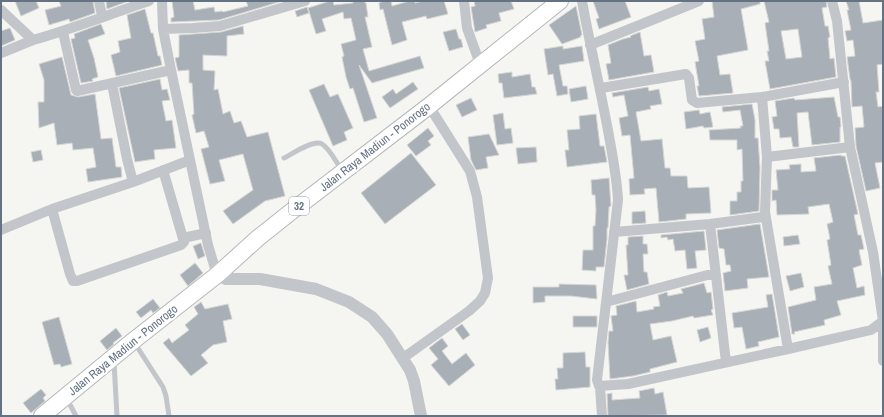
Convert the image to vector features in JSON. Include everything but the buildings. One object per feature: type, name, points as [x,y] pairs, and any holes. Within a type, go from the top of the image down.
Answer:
[{"type":"highway","name":"Jalan Raya Madiun - Ponorogo","points":[[42,416],[133,340],[218,275],[258,238],[429,106],[560,1]]},
{"type":"street","points":[[99,1],[102,16]]},
{"type":"street","points":[[1,52],[33,40],[63,32],[102,16],[149,1]]},
{"type":"street","points":[[162,1],[163,29],[171,70],[206,234],[218,275],[226,279],[260,279],[316,289],[349,302],[372,317],[387,334],[403,358],[414,381],[421,416]]},
{"type":"street","points":[[163,29],[220,26],[285,4],[306,1]]},
{"type":"street","points":[[464,1],[467,28],[480,64]]},
{"type":"street","points":[[582,1],[590,45],[601,88],[617,182],[618,200],[597,380],[597,384],[600,387],[602,416]]},
{"type":"street","points":[[590,45],[699,1]]},
{"type":"street","points":[[832,1],[837,21],[850,147],[873,252],[883,321],[883,361]]},
{"type":"street","points":[[1,10],[33,40]]},
{"type":"street","points":[[63,32],[76,91],[171,70]]},
{"type":"street","points":[[601,88],[686,74],[689,78],[692,99],[696,103],[762,97],[844,82]]},
{"type":"street","points":[[112,84],[133,182]]},
{"type":"street","points":[[762,97],[767,157],[765,212],[788,349]]},
{"type":"street","points":[[403,358],[480,301],[485,293],[488,278],[478,197],[470,171],[429,106]]},
{"type":"street","points":[[767,157],[850,147]]},
{"type":"street","points":[[1,230],[52,209],[133,182],[190,160]]},
{"type":"street","points":[[52,209],[73,280],[77,281],[181,245],[184,242],[163,170]]},
{"type":"street","points":[[614,232],[761,218],[764,216],[765,212]]},
{"type":"street","points":[[710,224],[726,362]]},
{"type":"street","points":[[183,238],[206,234]]},
{"type":"street","points":[[606,302],[715,273]]},
{"type":"street","points":[[600,387],[628,384],[871,330],[883,321]]},
{"type":"lane","points":[[284,158],[310,144],[318,143],[322,144],[328,150],[343,172]]},
{"type":"lane","points":[[133,340],[162,387],[166,396],[169,416]]},
{"type":"lane","points":[[114,357],[117,416]]},
{"type":"lane","points":[[66,396],[76,416]]}]
